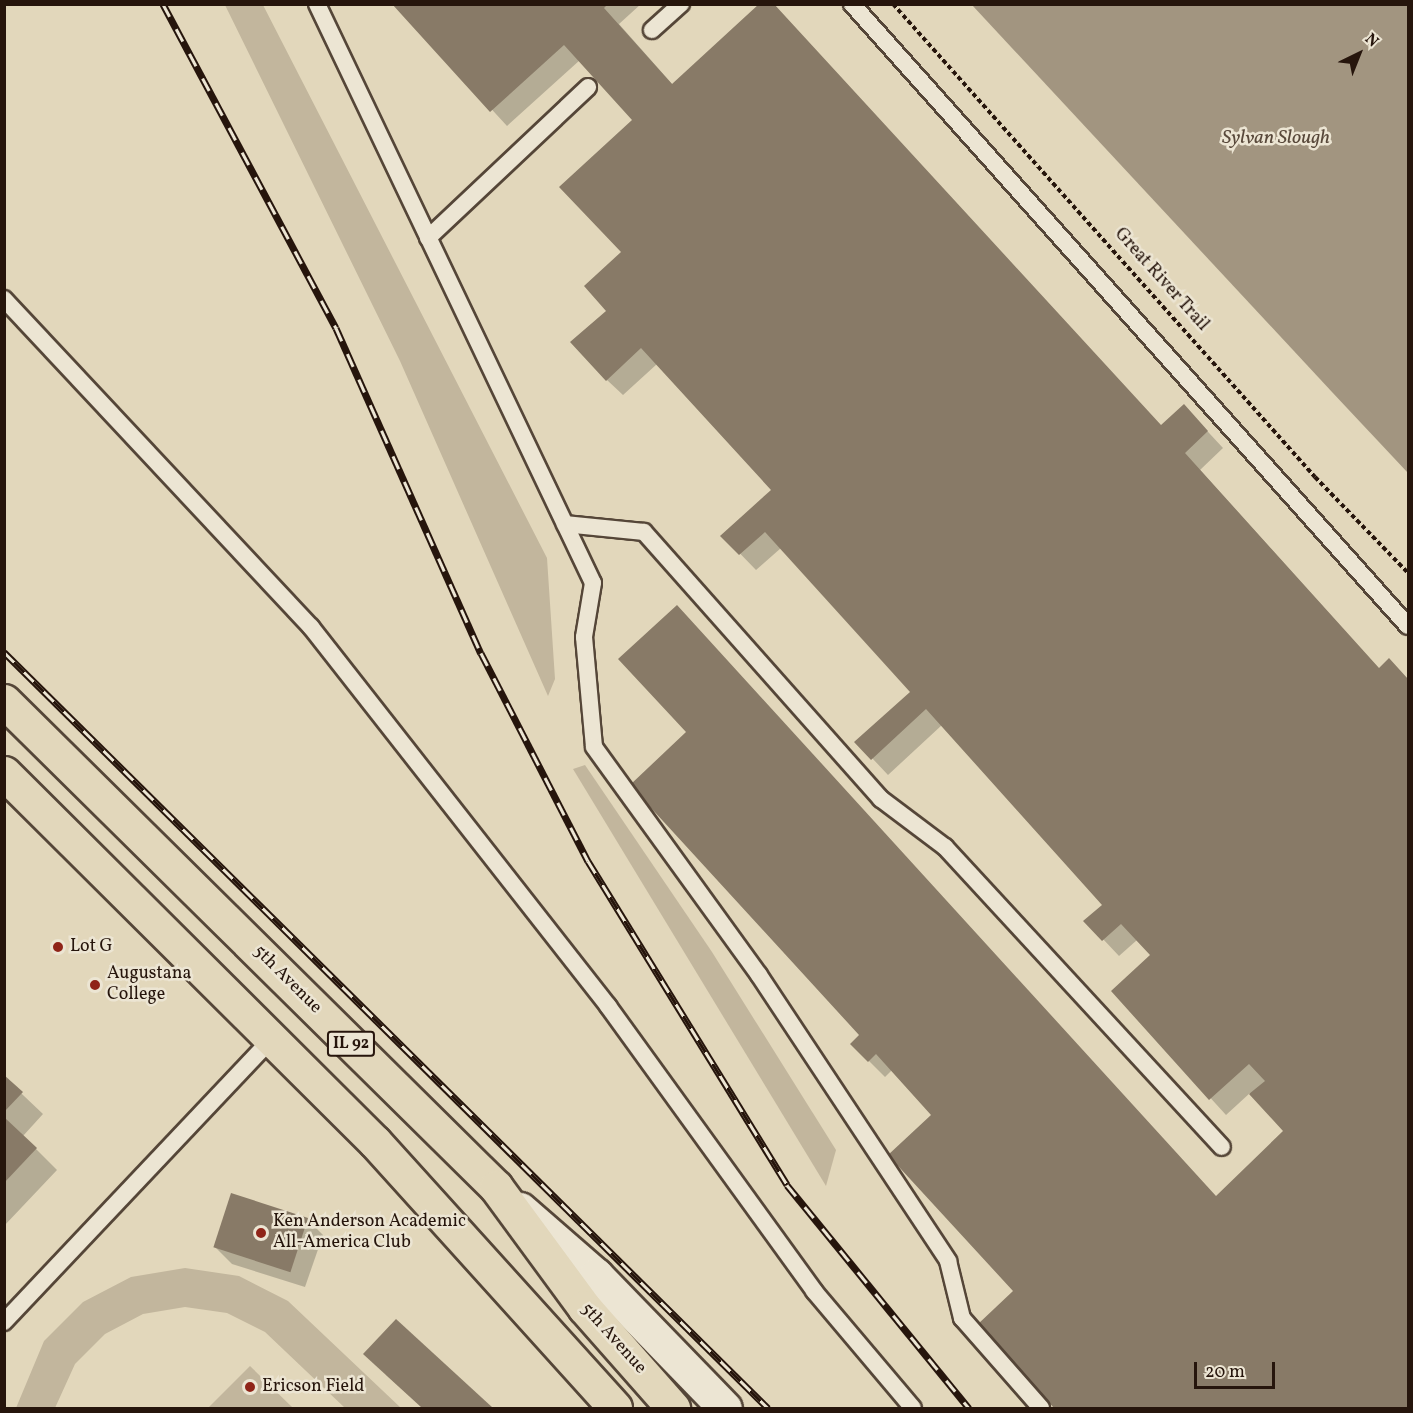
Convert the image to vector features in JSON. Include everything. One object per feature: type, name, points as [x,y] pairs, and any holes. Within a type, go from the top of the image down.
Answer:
[{"type":"main road","name":"5th Avenue","points":[[4,700],[496,1187],[584,1308],[673,1408]]},
{"type":"main road","name":"IL 92","points":[[4,773],[272,1039],[474,1247],[615,1408]]},
{"type":"street","points":[[496,1187],[596,1275],[725,1408]]},
{"type":"lane","points":[[317,4],[593,583],[584,637],[594,747],[759,975],[948,1261],[962,1318],[1041,1408]]},
{"type":"lane","points":[[652,30],[681,4]]},
{"type":"lane","points":[[852,4],[1408,626]]},
{"type":"lane","points":[[428,238],[588,87]]},
{"type":"lane","points":[[4,299],[311,627],[574,962],[814,1291],[913,1408]]},
{"type":"lane","points":[[565,524],[644,532],[881,799],[945,847],[1222,1147]]},
{"type":"lane","points":[[4,1322],[272,1039]]},
{"type":"path","name":"Great River Trail","points":[[893,4],[1315,477],[1408,573]]},
{"type":"shaded area","points":[[225,5],[263,5],[547,558],[555,679],[548,696],[400,361]]},
{"type":"shaded area","points":[[585,765],[712,952],[836,1150],[826,1186],[573,769]]},
{"type":"shaded area","points":[[185,1268],[239,1276],[288,1301],[401,1408],[345,1408],[265,1332],[227,1313],[185,1307],[143,1314],[105,1334],[75,1364],[55,1408],[16,1408],[44,1341],[83,1302],[131,1277]]},
{"type":"shaded area","name":"Ericson Field","points":[[250,1366],[293,1408],[208,1408]]},
{"type":"water","name":"Sylvan Slough","points":[[972,5],[1408,5],[1408,473],[1332,392]]},
{"type":"building","points":[[392,4],[608,4],[604,8],[672,84],[759,4],[774,4],[1161,425],[1184,404],[1208,431],[1185,453],[1379,668],[1389,658],[1408,679],[1408,1408],[1054,1408],[977,1325],[1013,1291],[888,1155],[931,1115],[876,1054],[868,1062],[850,1044],[859,1035],[630,785],[686,732],[618,659],[677,605],[1216,1196],[1283,1131],[1249,1094],[1265,1081],[1249,1064],[1209,1100],[1111,991],[1150,955],[1121,924],[1102,941],[1083,921],[1102,905],[926,709],[871,760],[854,742],[910,692],[765,532],[739,555],[720,536],[771,490],[641,348],[606,381],[570,342],[606,311],[584,286],[621,252],[559,187],[632,120],[564,45],[490,112]]},
{"type":"building","points":[[4,1075],[23,1092],[4,1112]]},
{"type":"building","points":[[4,1117],[37,1148],[4,1183]]},
{"type":"building","name":"Ken Anderson Academic All-America Club","points":[[231,1193],[308,1218],[290,1272],[213,1247]]},
{"type":"building","points":[[396,1319],[493,1408],[422,1408],[363,1354]]},
{"type":"railway","points":[[163,4],[336,328],[481,653],[588,861],[787,1185],[969,1408]]},
{"type":"railway","points":[[4,652],[768,1408]]},
{"type":"place","name":"Lot G","points":[[58,947]]},
{"type":"place","name":"Augustana College","points":[[95,985]]},
{"type":"place","name":"Ken Anderson Academic All-America Club","points":[[261,1233]]},
{"type":"place","name":"Ericson Field","points":[[250,1387]]}]
